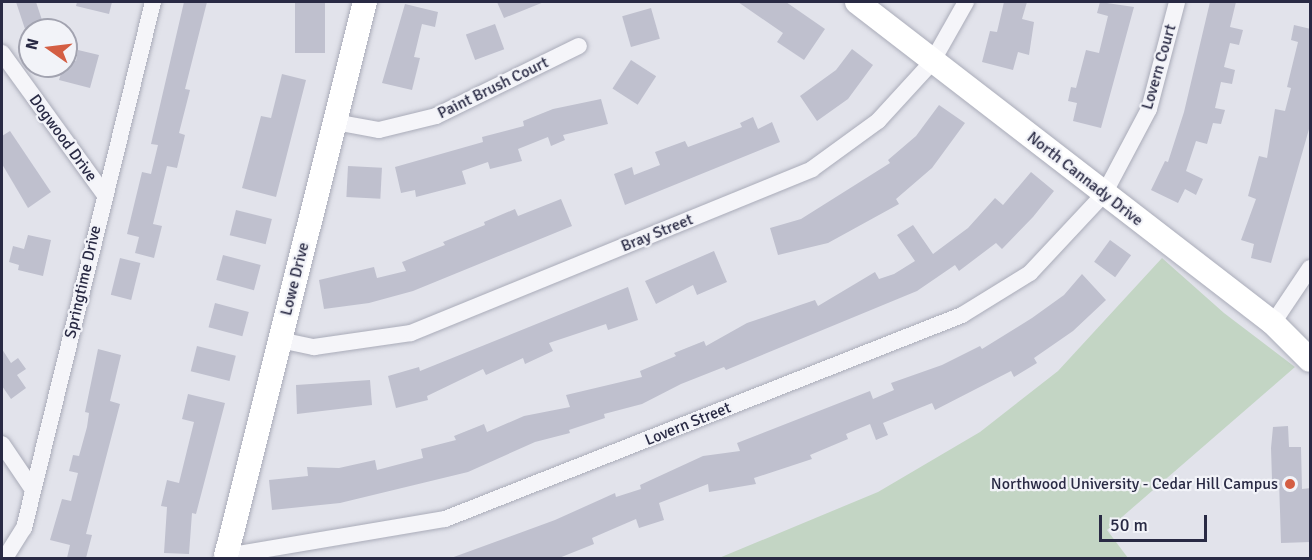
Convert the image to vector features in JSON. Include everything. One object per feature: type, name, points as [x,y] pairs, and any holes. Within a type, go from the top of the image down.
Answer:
[{"type":"street","name":"Springtime Drive","points":[[5,558],[24,528],[104,194],[153,2]]},
{"type":"street","name":"Lowe Drive","points":[[226,556],[365,2]]},
{"type":"street","name":"North Cannady Drive","points":[[857,2],[1273,323],[1311,360]]},
{"type":"street","name":"Bray Street","points":[[280,340],[314,347],[411,333],[812,169],[878,121],[932,62],[966,2]]},
{"type":"street","name":"Lovern Court","points":[[1104,194],[1149,109],[1177,2]]},
{"type":"street","name":"Paint Brush Court","points":[[335,122],[379,130],[436,116],[579,46]]},
{"type":"street","name":"Dogwood Drive","points":[[2,53],[104,194]]},
{"type":"street","name":"Lovern Street","points":[[226,556],[445,519],[962,315],[1030,273],[1104,194]]},
{"type":"street","points":[[1273,323],[1311,268]]},
{"type":"street","points":[[2,444],[33,490]]},
{"type":"green space","points":[[1162,258],[1224,313],[1295,367],[1107,530],[1128,558],[719,558],[878,492],[980,432],[1058,371]]},
{"type":"building","points":[[16,2],[36,2],[41,18],[21,18]]},
{"type":"building","points":[[77,2],[112,2],[109,14],[76,6]]},
{"type":"building","points":[[184,2],[207,2],[185,89],[190,90],[179,133],[185,135],[177,168],[167,166],[153,224],[162,226],[154,258],[135,253],[139,237],[127,234],[142,172],[151,174],[158,145],[151,144]]},
{"type":"building","points":[[295,2],[325,2],[325,53],[295,53]]},
{"type":"building","points":[[497,2],[544,2],[504,18]]},
{"type":"building","points":[[738,2],[786,2],[825,29],[804,60],[777,42],[783,33]]},
{"type":"building","points":[[1004,2],[1027,2],[1022,19],[1034,22],[1029,55],[1018,52],[1013,70],[982,62],[990,31],[997,32]]},
{"type":"building","points":[[1100,2],[1134,7],[1101,128],[1073,121],[1077,103],[1068,101],[1071,87],[1076,88],[1086,50],[1099,53],[1108,16],[1097,13]]},
{"type":"building","points":[[1210,2],[1236,2],[1230,27],[1243,30],[1239,45],[1230,43],[1224,67],[1235,70],[1232,84],[1221,82],[1215,108],[1225,110],[1221,124],[1213,123],[1207,144],[1196,141],[1186,171],[1203,179],[1196,195],[1185,189],[1178,203],[1151,190],[1165,161],[1168,162],[1184,112]]},
{"type":"building","points":[[405,4],[438,12],[435,27],[422,24],[414,57],[420,58],[412,90],[382,83]]},
{"type":"building","points":[[651,8],[660,39],[631,47],[622,16]]},
{"type":"building","points":[[495,24],[504,49],[475,60],[466,35]]},
{"type":"building","points":[[1294,25],[1311,29],[1311,122],[1271,263],[1251,258],[1254,244],[1241,240],[1256,199],[1248,196],[1259,156],[1267,158],[1275,109],[1285,111],[1291,88],[1287,87],[1298,42],[1291,40]]},
{"type":"building","points":[[852,49],[873,65],[848,99],[817,121],[800,96],[836,70]]},
{"type":"building","points":[[78,50],[99,55],[90,88],[59,80],[60,78],[78,78]]},
{"type":"building","points":[[631,60],[656,76],[638,105],[612,89]]},
{"type":"building","points":[[282,74],[306,80],[276,197],[242,188],[261,116],[271,118]]},
{"type":"building","points":[[601,99],[608,124],[563,135],[565,140],[551,146],[548,137],[518,149],[522,161],[490,169],[488,162],[462,171],[466,184],[416,197],[415,190],[401,193],[395,167],[483,142],[482,137],[524,126],[523,121],[553,109]]},
{"type":"building","points":[[939,105],[965,123],[932,168],[896,199],[899,204],[828,243],[778,255],[770,228],[801,219],[890,163],[888,160],[916,136]]},
{"type":"building","points":[[753,117],[758,129],[772,122],[780,142],[625,205],[614,174],[632,167],[634,175],[660,165],[655,152],[685,141],[688,147],[742,127],[740,123]]},
{"type":"building","points":[[10,131],[51,192],[28,208],[2,164],[2,136]]},
{"type":"building","points":[[348,166],[382,168],[380,199],[346,197]]},
{"type":"building","points":[[1031,172],[1054,191],[1033,217],[1002,249],[996,243],[959,271],[955,265],[917,291],[726,370],[724,367],[681,384],[642,404],[604,414],[605,418],[569,430],[570,433],[535,442],[468,472],[340,503],[272,510],[269,480],[308,476],[307,467],[339,468],[375,460],[377,470],[423,458],[421,449],[456,440],[454,436],[484,424],[487,432],[524,416],[570,407],[566,395],[642,377],[640,371],[676,356],[674,353],[704,341],[706,346],[747,323],[815,300],[818,306],[875,272],[879,279],[894,274],[915,261],[897,235],[913,225],[933,254],[968,228],[995,198],[1003,205]]},
{"type":"building","points":[[561,199],[572,226],[413,291],[369,303],[324,309],[319,280],[374,267],[377,278],[406,271],[402,262],[445,245],[443,242],[485,225],[484,222],[515,209],[518,216]]},
{"type":"building","points":[[236,210],[272,219],[266,244],[230,235]]},
{"type":"building","points":[[28,235],[51,240],[43,276],[18,270],[19,265],[9,262],[13,246],[24,249]]},
{"type":"building","points":[[1110,240],[1131,255],[1115,277],[1094,262]]},
{"type":"building","points":[[714,251],[727,282],[697,295],[693,285],[656,304],[645,281]]},
{"type":"building","points":[[223,255],[261,265],[254,290],[216,280]]},
{"type":"building","points":[[120,258],[140,263],[131,300],[111,295]]},
{"type":"building","points":[[1082,274],[1106,300],[1073,331],[1034,358],[1037,363],[1014,377],[1011,371],[935,410],[932,403],[883,423],[888,435],[876,440],[870,424],[846,434],[848,439],[810,455],[812,459],[754,478],[756,484],[709,492],[708,484],[659,503],[664,520],[639,528],[636,519],[592,538],[594,544],[559,558],[451,558],[555,520],[615,493],[616,497],[641,489],[640,485],[703,456],[740,451],[737,443],[870,391],[873,399],[894,390],[891,383],[942,365],[980,346],[982,349],[1064,295]]},
{"type":"building","points":[[628,287],[638,320],[608,330],[606,324],[549,343],[553,351],[525,364],[523,358],[486,375],[483,369],[427,396],[428,400],[396,408],[388,376],[419,367],[420,371]]},
{"type":"building","points":[[215,303],[249,312],[242,336],[209,327]]},
{"type":"building","points":[[197,346],[236,356],[230,381],[191,371]]},
{"type":"building","points":[[2,349],[11,363],[18,358],[26,369],[17,375],[26,388],[11,399],[2,386]]},
{"type":"building","points":[[98,349],[121,355],[110,401],[120,404],[86,534],[92,535],[86,558],[67,558],[70,545],[50,540],[62,499],[71,501],[78,473],[69,471],[73,455],[79,456],[87,427],[89,413],[85,412]]},
{"type":"building","points":[[370,380],[372,405],[297,414],[296,385]]},
{"type":"building","points":[[188,394],[225,403],[196,514],[192,513],[189,554],[164,553],[167,507],[161,506],[167,480],[179,483],[194,422],[182,419]]},
{"type":"building","name":"Northwood University - Cedar Hill Campus","points":[[1288,426],[1289,447],[1301,447],[1302,489],[1311,488],[1311,542],[1281,543],[1279,480],[1272,480],[1271,448],[1273,427]]},
{"type":"place","name":"Northwood University - Cedar Hill Campus","points":[[1290,484]]}]
